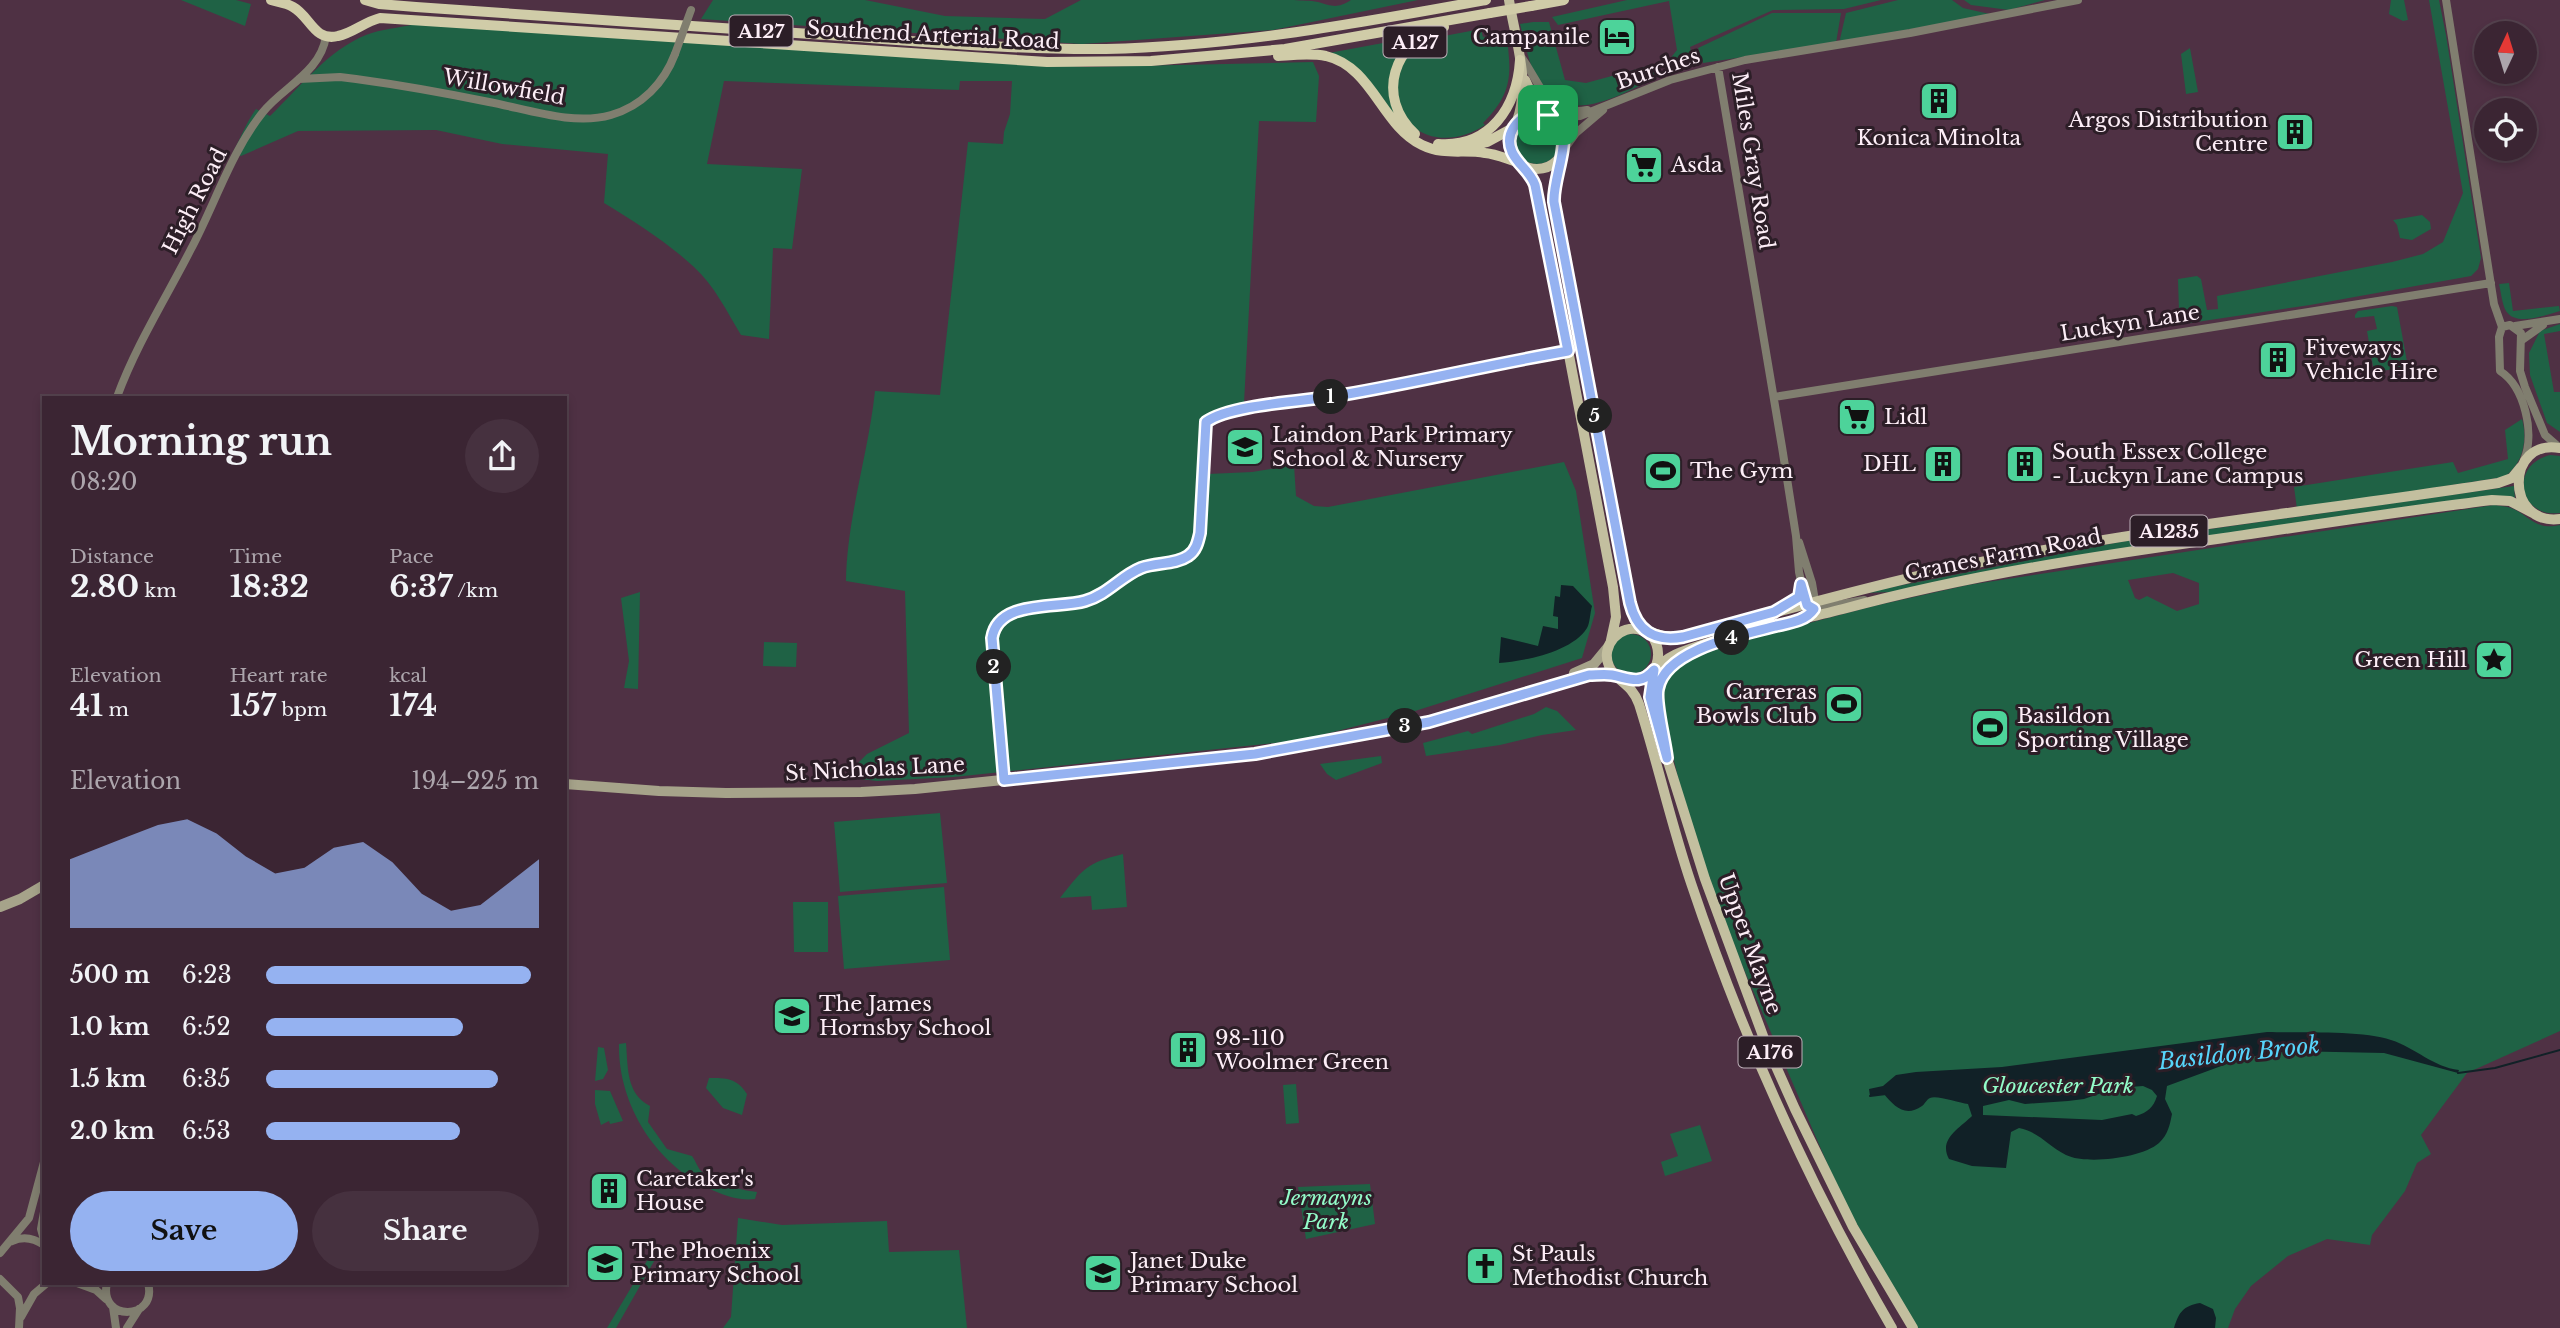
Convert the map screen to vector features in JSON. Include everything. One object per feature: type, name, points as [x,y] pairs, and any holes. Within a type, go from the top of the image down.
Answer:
[{"type":"highway","points":[[271,0],[293,7],[317,33],[326,36]]},
{"type":"highway","name":"Southend Arterial Road","points":[[365,0],[416,8],[864,38],[1106,49],[1284,36],[1485,0]]},
{"type":"highway","name":"Southend Arterial Road","points":[[326,36],[339,36],[380,18],[983,59],[1151,61],[1285,49],[1564,0]]},
{"type":"highway","name":"A127","points":[[1490,13],[1431,31],[1410,46],[1396,69],[1393,93],[1399,115],[1415,134],[1438,144],[1451,147],[1471,146],[1490,140],[1514,126]]},
{"type":"highway","name":"A127","points":[[1151,61],[1309,55],[1331,57],[1359,74],[1399,128],[1416,142],[1441,152],[1486,153],[1522,164]]},
{"type":"highway","points":[[1438,144],[1464,142],[1486,131],[1497,121],[1514,94],[1520,61]]},
{"type":"main road","points":[[1509,0],[1520,61],[1523,99],[1510,146],[1512,153],[1522,164],[1535,169],[1543,168],[1562,154],[1565,135],[1560,125],[1534,99],[1520,61]]},
{"type":"main road","points":[[1514,126],[1527,115],[1550,116]]},
{"type":"main road","name":"A176","points":[[1562,154],[1554,185],[1554,202],[1630,603],[1634,616],[1657,646],[1658,657],[1654,669]]},
{"type":"main road","name":"A176","points":[[1522,164],[1530,174],[1536,190],[1616,603],[1615,624],[1608,646],[1608,665],[1618,677]]},
{"type":"main road","name":"A1235","points":[[2522,465],[2530,454],[2540,449],[2560,448]]},
{"type":"main road","points":[[2522,465],[2519,478],[2521,495],[2533,513]]},
{"type":"main road","name":"Cranes Farm Road","points":[[1643,630],[1676,638],[1937,572],[2059,548],[2504,482],[2512,478],[2522,465]]},
{"type":"main road","name":"Cranes Farm Road","points":[[1654,669],[1674,655],[1739,635],[1984,576],[2118,553],[2492,500],[2516,503],[2533,513]]},
{"type":"main road","name":"A1235","points":[[2533,513],[2547,519],[2560,519]]},
{"type":"main road","points":[[1801,620],[1812,604]]},
{"type":"main road","points":[[1608,646],[1622,631],[1631,628],[1643,630]]},
{"type":"main road","points":[[1667,758],[1657,695],[1664,673],[1672,663],[1682,657],[1739,635]]},
{"type":"main road","name":"St Nicholas Lane","points":[[1515,696],[1588,668],[1608,646]]},
{"type":"main road","points":[[1618,677],[1639,680],[1654,669]]},
{"type":"main road","name":"Upper Mayne","points":[[1654,669],[1650,697],[1667,758],[1705,879],[1766,1044],[1853,1227],[1913,1328]]},
{"type":"main road","name":"St Nicholas Lane","points":[[567,784],[659,791],[798,794],[915,789],[1004,780],[1255,754],[1429,722],[1589,675],[1618,677]]},
{"type":"main road","name":"Upper Mayne","points":[[1618,677],[1629,685],[1640,704],[1684,861],[1718,961],[1748,1037],[1818,1191],[1892,1328]]},
{"type":"main road","points":[[0,906],[20,899],[42,886]]},
{"type":"main road","points":[[20,899],[42,897]]},
{"type":"street","name":"Willowfield","points":[[299,79],[340,77],[551,114],[593,118],[612,115],[639,102],[666,74],[695,0]]},
{"type":"street","name":"Miles Gray Road","points":[[1812,604],[1801,584],[1774,397],[1718,67],[2078,0]]},
{"type":"street","points":[[2446,0],[2494,304],[2502,327]]},
{"type":"street","name":"High Road","points":[[117,396],[128,369],[218,195],[222,180],[263,112],[299,79],[325,48],[326,36]]},
{"type":"street","points":[[1520,61],[1532,72],[1542,93],[1555,104],[1575,111],[1611,104]]},
{"type":"street","name":"Burches","points":[[1550,116],[1580,116],[1670,80],[1718,67]]},
{"type":"street","name":"Burches","points":[[1562,154],[1576,133],[1611,104]]},
{"type":"street","name":"Luckyn Lane","points":[[1774,397],[2491,283]]},
{"type":"street","points":[[2522,465],[2530,443],[2529,426],[2515,388],[2500,371],[2499,332],[2507,325],[2560,319]]},
{"type":"street","points":[[2522,340],[2549,321]]},
{"type":"street","points":[[2515,326],[2521,333],[2522,340],[2520,371],[2543,432],[2550,442],[2560,448]]},
{"type":"street","points":[[1004,780],[992,638],[994,628],[1016,611],[1085,601],[1104,593],[1139,569],[1178,561],[1191,555],[1197,546],[1200,533],[1206,422],[1279,403],[1394,386],[1568,351]]},
{"type":"street","points":[[2504,373],[2520,371]]},
{"type":"street","name":"Miles Gray Road","points":[[1796,536],[1812,583],[1812,604]]},
{"type":"street","name":"Cranes Farm Road","points":[[1774,612],[1799,597],[1801,584]]},
{"type":"street","points":[[1812,604],[1888,598]]},
{"type":"street","points":[[0,1253],[23,1228],[32,1213],[42,1170]]},
{"type":"street","points":[[9,1242],[24,1238],[42,1242]]},
{"type":"street","points":[[0,1279],[18,1299],[19,1324]]},
{"type":"street","points":[[82,1285],[96,1290],[127,1313],[139,1309]]},
{"type":"street","points":[[107,1285],[110,1303],[116,1317],[116,1328]]},
{"type":"street","points":[[127,1328],[148,1300],[148,1285]]},
{"type":"street","points":[[13,1292],[24,1294],[43,1287]]},
{"type":"street","points":[[19,1324],[28,1303],[43,1287]]},
{"type":"green space","points":[[181,0],[236,0],[251,4],[245,26]]},
{"type":"green space","points":[[713,0],[865,0],[945,16],[1045,19],[1081,0],[1294,0],[1315,1],[1334,6],[1351,0],[1418,0],[1273,30],[1082,44],[701,19]]},
{"type":"green space","points":[[1627,0],[1881,0],[1844,9],[1773,10],[1690,47],[1694,64],[1675,68],[1669,60],[1677,50],[1669,1],[1558,25],[1552,17]]},
{"type":"green space","points":[[1898,0],[1952,0],[1963,8],[1994,15],[1841,41],[1846,13]]},
{"type":"green space","points":[[1964,0],[2045,0],[2009,10],[1971,5]]},
{"type":"green space","points":[[2391,0],[2404,0],[2408,20],[2403,21],[2389,14]]},
{"type":"green space","points":[[2429,0],[2439,0],[2446,35],[2481,258],[2478,269],[2471,276],[2310,305],[2170,326],[2179,311],[2178,279],[2197,276],[2201,279],[2207,310],[2218,309],[2217,296],[2392,262],[2423,254],[2443,242],[2463,193]]},
{"type":"green space","points":[[1772,13],[1841,13],[1836,43],[1703,63],[1698,48]]},
{"type":"green space","points":[[1549,22],[1565,80],[1586,83],[1656,64],[1659,75],[1601,102],[1570,105],[1556,101],[1540,84],[1529,59],[1520,24]]},
{"type":"green space","points":[[415,24],[1086,67],[1313,62],[1319,76],[1316,122],[1259,121],[1244,403],[1214,413],[1201,421],[1208,474],[1252,472],[1294,465],[1296,496],[1314,506],[1328,507],[1564,462],[1576,491],[1595,613],[1582,658],[1415,711],[1302,740],[954,777],[877,781],[844,777],[867,754],[909,733],[905,591],[846,581],[850,533],[875,391],[940,395],[968,142],[1003,144],[1010,114],[1012,81],[960,81],[959,90],[724,81],[707,164],[802,169],[792,249],[773,248],[769,339],[741,335],[714,290],[694,267],[662,241],[604,203],[608,154],[502,144],[436,130],[298,131],[241,156],[233,152],[256,109],[270,116],[339,50],[372,33]]},
{"type":"green space","points":[[1481,29],[1483,37],[1506,33],[1509,60],[1505,92],[1483,123],[1485,125],[1470,133],[1440,138],[1415,128],[1405,117],[1400,103],[1398,76],[1403,63],[1418,43],[1428,45],[1444,36]]},
{"type":"green space","points":[[1410,38],[1413,40],[1394,68],[1398,120],[1329,53]]},
{"type":"green space","points":[[2190,48],[2198,92],[2186,94],[2181,54]]},
{"type":"green space","points":[[1537,118],[1553,125],[1560,141],[1553,157],[1537,164],[1521,157],[1514,141],[1521,125]]},
{"type":"green space","points":[[2422,215],[2430,222],[2431,229],[2412,240],[2400,238],[2393,220]]},
{"type":"green space","points":[[2509,283],[2513,311],[2559,306],[2560,311],[2524,319],[2511,316],[2506,311],[2499,284]]},
{"type":"green space","points":[[2397,307],[2408,367],[2374,372],[2367,331],[2377,329],[2374,316],[2355,318],[2355,315],[2358,311]]},
{"type":"green space","points":[[2560,324],[2560,331],[2544,334],[2554,392],[2560,392],[2560,432],[2547,423],[2530,375],[2529,353],[2540,331]]},
{"type":"green space","points":[[2522,419],[2524,443],[2520,458],[2504,477],[2297,509],[2294,487],[2453,462],[2458,473],[2508,459],[2505,430]]},
{"type":"green space","points":[[2550,455],[2560,456],[2560,513],[2546,512],[2535,507],[2524,490],[2528,469]]},
{"type":"green space","points":[[2514,486],[2515,499],[1890,592],[1863,593],[2120,542]]},
{"type":"green space","name":"Gloucester Park","points":[[2494,505],[2511,508],[2544,526],[2560,525],[2560,1031],[2467,1073],[2421,1135],[2431,1154],[2417,1163],[2405,1191],[2372,1235],[2370,1245],[2327,1239],[2288,1256],[2251,1286],[2235,1309],[2228,1328],[1916,1328],[1842,1198],[1739,958],[1704,863],[1680,786],[1660,701],[1664,678],[1683,661],[1741,641],[1874,606],[1968,585]],"holes":[[[2173,573],[2199,583],[2199,604],[2177,611],[2147,596],[2139,600],[2135,598],[2128,580]]]},
{"type":"green space","points":[[640,592],[638,689],[624,688],[629,661],[621,598]]},
{"type":"green space","points":[[1631,634],[1639,635],[1645,640],[1650,646],[1650,662],[1645,668],[1639,673],[1631,674],[1623,673],[1617,668],[1612,662],[1611,654],[1612,646],[1617,640],[1623,635]]},
{"type":"green space","points":[[764,642],[797,643],[796,667],[763,666]]},
{"type":"green space","points":[[1546,707],[1557,711],[1576,730],[1426,756],[1423,743],[1468,731],[1472,734],[1534,714]]},
{"type":"green space","points":[[1381,756],[1382,763],[1336,780],[1327,774],[1320,764]]},
{"type":"green space","points":[[940,813],[947,883],[840,892],[834,822]]},
{"type":"green space","points":[[1123,854],[1127,907],[1092,910],[1091,896],[1060,898],[1074,880],[1093,864]]},
{"type":"green space","points":[[944,887],[950,960],[844,969],[838,896]]},
{"type":"green space","points":[[793,902],[828,902],[828,952],[794,952]]},
{"type":"green space","points":[[626,1043],[632,1087],[642,1101],[650,1106],[648,1122],[667,1149],[692,1156],[701,1171],[720,1183],[757,1192],[755,1199],[731,1197],[708,1188],[671,1163],[656,1147],[632,1109],[625,1088],[619,1044]]},
{"type":"green space","points":[[598,1047],[604,1048],[608,1070],[603,1079],[595,1081]]},
{"type":"green space","points":[[709,1078],[731,1080],[743,1089],[747,1094],[742,1115],[723,1108],[706,1088]]},
{"type":"green space","points":[[1296,1084],[1299,1123],[1286,1124],[1283,1085]]},
{"type":"green space","points":[[595,1090],[610,1091],[623,1121],[610,1124],[609,1121],[601,1125],[595,1104]]},
{"type":"green space","points":[[1700,1125],[1712,1161],[1665,1176],[1661,1162],[1678,1156],[1670,1134]]},
{"type":"green space","name":"Jermayns Park","points":[[1370,1184],[1375,1224],[1306,1239],[1298,1187]]},
{"type":"green space","points":[[738,1218],[782,1225],[887,1221],[889,1252],[959,1250],[967,1328],[723,1328],[731,1317]]},
{"type":"green space","points":[[657,1244],[661,1249],[616,1328],[607,1328]]},
{"type":"water","points":[[1561,585],[1573,586],[1592,606],[1587,628],[1571,643],[1547,654],[1499,663],[1501,637],[1538,646],[1543,626],[1558,629],[1558,617],[1553,616],[1555,596],[1560,597]]},
{"type":"water","points":[[2267,1032],[2348,1033],[2379,1037],[2400,1043],[2441,1065],[2459,1070],[2458,1073],[2384,1053],[2288,1051],[2243,1058],[2167,1086],[2165,1099],[2172,1114],[2170,1122],[2165,1136],[2151,1148],[2140,1153],[2100,1160],[2075,1158],[2019,1128],[2011,1132],[2006,1168],[1972,1166],[1949,1159],[1946,1152],[1948,1140],[1972,1116],[1968,1104],[1933,1097],[1916,1109],[1905,1111],[1884,1094],[1870,1096],[1869,1089],[1883,1086],[1896,1075],[2002,1067]],"holes":[[[2143,1086],[2157,1096],[2154,1104],[2136,1116],[2132,1114],[2102,1120],[1983,1115],[1983,1106],[2009,1100],[2025,1104],[2068,1101],[2084,1099],[2116,1088]]]},
{"type":"water","points":[[2200,1303],[2213,1309],[2215,1328],[2174,1328],[2182,1311]]},
{"type":"waterway","name":"Basildon Brook","points":[[2458,1073],[2495,1068],[2560,1050]]},
{"type":"waterway","name":"Basildon Brook","points":[[1870,1096],[1886,1094]]},
{"type":"place","name":"Campanile","points":[[1617,37]]},
{"type":"place","name":"Konica Minolta","points":[[1939,101]]},
{"type":"place","name":"Argos Distribution Centre","points":[[2295,132]]},
{"type":"place","name":"Asda","points":[[1644,165]]},
{"type":"place","name":"Fiveways Vehicle Hire","points":[[2278,360]]},
{"type":"place","name":"Lidl","points":[[1857,417]]},
{"type":"place","name":"Laindon Park Primary School & Nursery","points":[[1245,447]]},
{"type":"place","name":"DHL","points":[[1943,464]]},
{"type":"place","name":"South Essex College - Luckyn Lane Campus","points":[[2025,464]]},
{"type":"place","name":"The Gym","points":[[1663,471]]},
{"type":"place","name":"Green Hill","points":[[2494,660]]},
{"type":"place","name":"Carreras Bowls Club","points":[[1844,704]]},
{"type":"place","name":"Basildon Sporting Village","points":[[1990,728]]},
{"type":"place","name":"The James Hornsby School","points":[[792,1016]]},
{"type":"place","name":"98-110 Woolmer Green","points":[[1188,1050]]},
{"type":"place","name":"Caretaker's House","points":[[609,1191]]},
{"type":"place","name":"The Phoenix Primary School","points":[[605,1263]]},
{"type":"place","name":"St Pauls Methodist Church","points":[[1485,1266]]},
{"type":"place","name":"Janet Duke Primary School","points":[[1103,1273]]},
{"type":"route","points":[[1534,113],[1548,115],[1557,121],[1565,135],[1565,145],[1554,185],[1554,202],[1630,603],[1636,620],[1642,630],[1670,638],[1683,637],[1774,612],[1799,597],[1801,584],[1807,605],[1814,609],[1811,613],[1801,620],[1739,635],[1688,654],[1667,668],[1661,678],[1657,695],[1667,758],[1650,697],[1654,670],[1649,676],[1634,681],[1611,675],[1589,675],[1429,722],[1255,754],[1004,780],[992,638],[994,628],[1016,611],[1085,601],[1104,593],[1139,569],[1178,561],[1191,555],[1197,546],[1200,533],[1206,422],[1219,416],[1279,403],[1394,386],[1568,351],[1535,185],[1510,146],[1511,132],[1521,118],[1534,113]]}]
